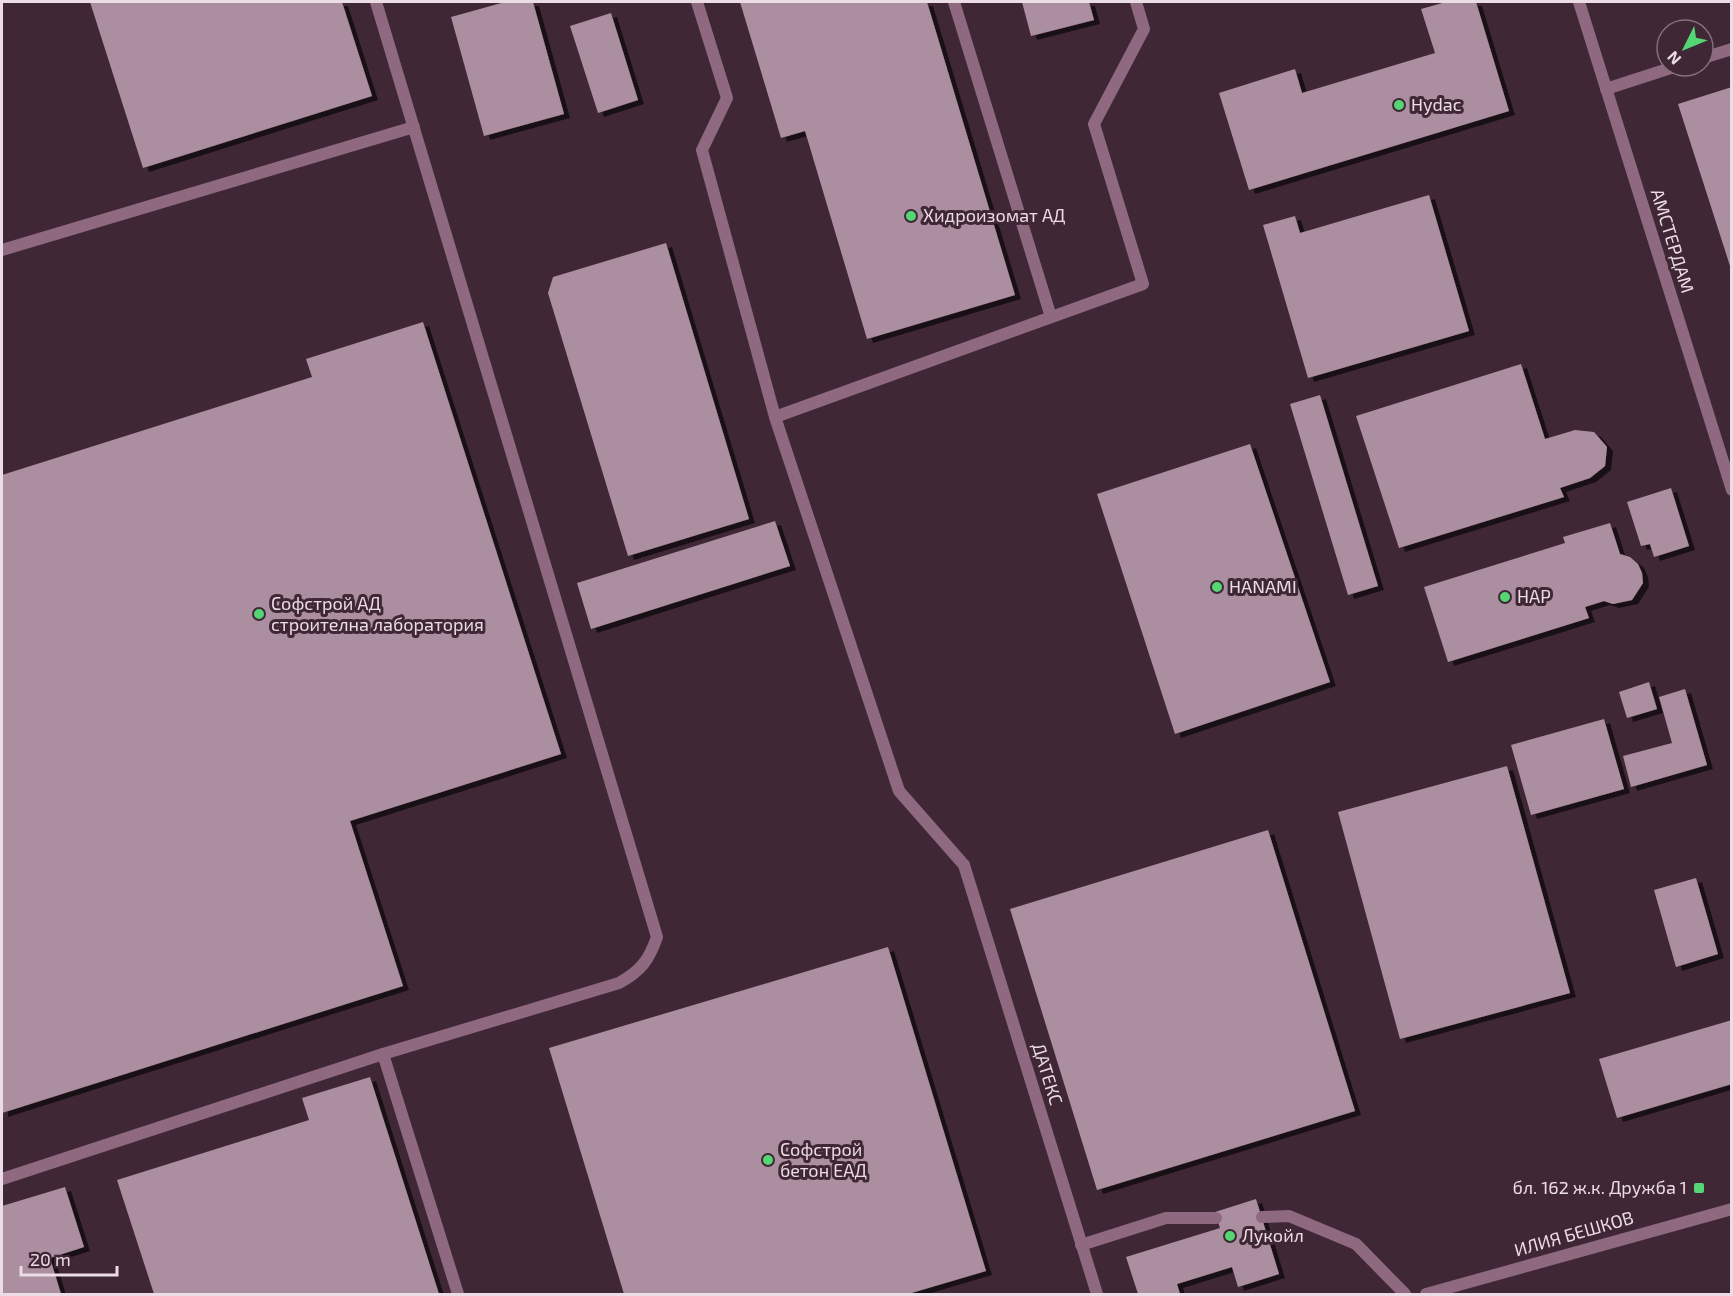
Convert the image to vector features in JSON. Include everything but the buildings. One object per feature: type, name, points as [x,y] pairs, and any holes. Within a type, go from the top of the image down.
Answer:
[{"type":"street","points":[[2,1179],[383,1054],[619,983],[636,974],[650,958],[657,937],[376,2]]},
{"type":"street","points":[[697,2],[726,98],[702,150],[775,417],[1143,284],[1094,124],[1144,28],[1136,2]]},
{"type":"street","points":[[954,2],[1052,317]]},
{"type":"street","name":"АМСТЕРДАМ","points":[[1579,2],[1731,490]]},
{"type":"street","points":[[1715,54],[1731,49]]},
{"type":"street","points":[[1606,89],[1655,73]]},
{"type":"street","points":[[2,250],[414,127]]},
{"type":"street","name":"ДАТЕКС","points":[[775,417],[899,791],[964,865],[1097,1294]]},
{"type":"street","points":[[383,1054],[458,1294]]},
{"type":"street","name":"ИЛИЯ БЕШКОВ","points":[[1426,1294],[1731,1209]]},
{"type":"street","points":[[1262,1217],[1289,1216],[1356,1244],[1405,1294]]},
{"type":"street","points":[[1081,1245],[1166,1218],[1216,1218]]},
{"type":"place","name":"Hydac","points":[[1399,105]]},
{"type":"place","name":"Хидроизомат АД","points":[[911,216]]},
{"type":"place","name":"HANAMI","points":[[1217,587]]},
{"type":"place","name":"НАР","points":[[1505,597]]},
{"type":"place","name":"Софстрой АД строителна лаборатория","points":[[259,614]]},
{"type":"place","name":"Софстрой бетон ЕАД","points":[[768,1160]]},
{"type":"place","name":"бл. 162 ж.к. Дружба 1","points":[[1699,1188]]},
{"type":"place","name":"Лукойл","points":[[1230,1236]]}]
